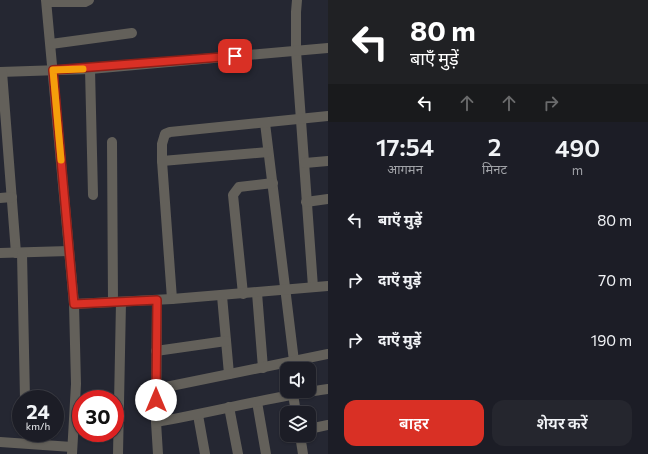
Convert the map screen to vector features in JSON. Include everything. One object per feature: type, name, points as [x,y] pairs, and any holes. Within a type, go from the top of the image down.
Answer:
[{"type":"street","points":[[0,442],[72,451],[76,384],[74,304],[46,1],[85,2],[89,0]]},
{"type":"street","points":[[297,0],[296,51],[305,163],[306,202],[314,288]]},
{"type":"street","points":[[51,44],[132,33]]},
{"type":"street","points":[[24,390],[19,253],[3,123],[1,72],[90,69],[328,48]]},
{"type":"street","points":[[90,69],[93,195]]},
{"type":"street","points":[[172,299],[162,161],[163,139],[165,134],[170,132],[302,120],[328,116]]},
{"type":"street","points":[[265,123],[294,361]]},
{"type":"street","points":[[112,142],[117,302],[118,454]]},
{"type":"street","points":[[162,161],[268,152]]},
{"type":"street","points":[[305,163],[328,161]]},
{"type":"street","points":[[243,294],[233,195],[239,187],[273,183]]},
{"type":"street","points":[[0,198],[12,198]]},
{"type":"street","points":[[306,202],[328,199]]},
{"type":"street","points":[[0,253],[69,251]]},
{"type":"street","points":[[74,304],[222,296],[328,286]]},
{"type":"street","points":[[257,293],[263,368]]},
{"type":"street","points":[[222,296],[229,374]]},
{"type":"street","points":[[157,300],[156,422],[158,454]]},
{"type":"street","points":[[156,351],[226,341]]},
{"type":"street","points":[[156,389],[328,354]]},
{"type":"street","points":[[316,391],[328,389]]},
{"type":"street","points":[[156,422],[198,415],[280,397]]},
{"type":"street","points":[[257,402],[266,454]]},
{"type":"street","points":[[229,407],[238,454]]},
{"type":"street","points":[[198,415],[205,454]]},
{"type":"street","points":[[316,428],[328,425]]},
{"type":"street","points":[[301,442],[303,454]]},
{"type":"slow traffic","points":[[61,160],[53,70],[83,69]]},
{"type":"route","points":[[156,400],[157,300],[74,304],[53,70],[90,69],[235,56]]}]
